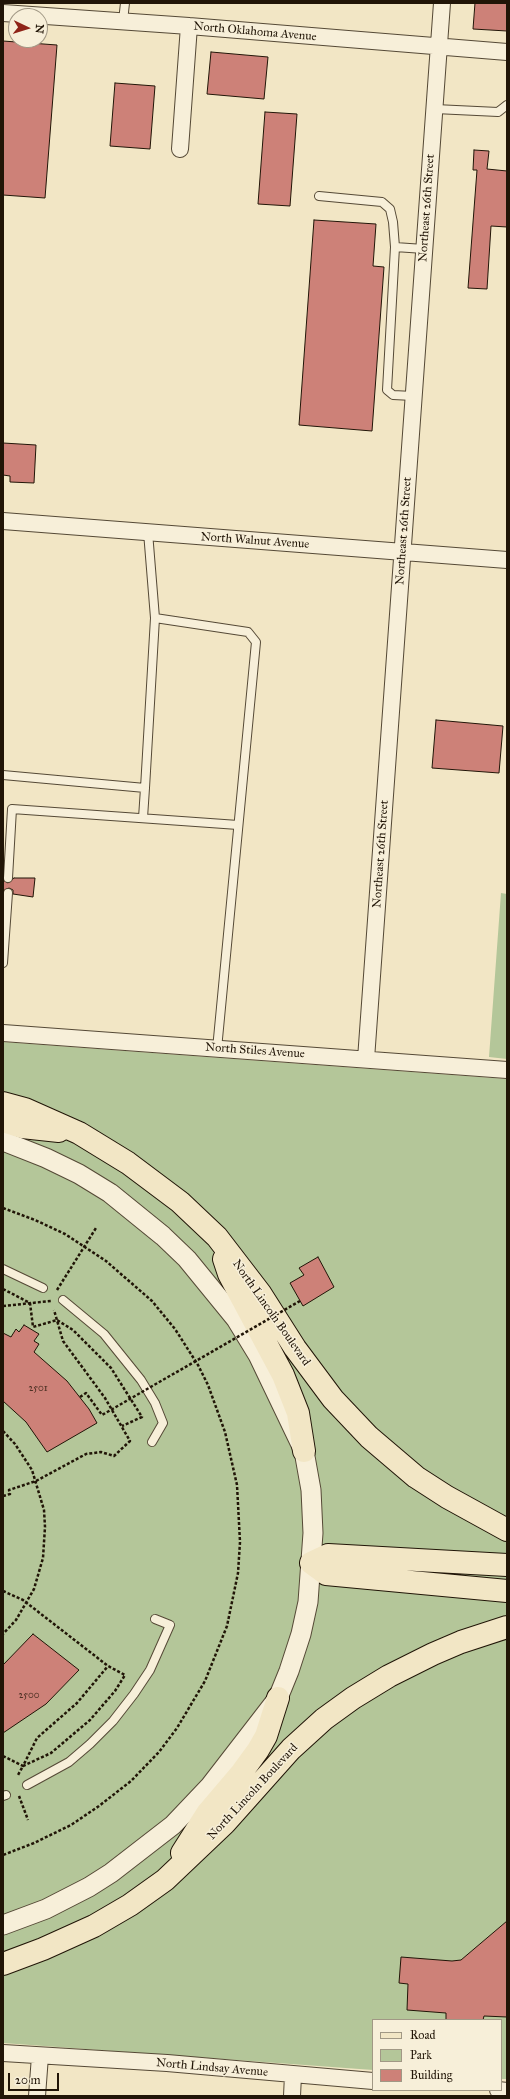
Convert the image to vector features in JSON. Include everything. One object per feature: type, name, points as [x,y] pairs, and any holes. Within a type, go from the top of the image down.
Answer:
[{"type":"main road","name":"North Lincoln Boulevard","points":[[3,1103],[25,1109],[78,1133],[128,1163],[180,1202],[217,1237],[260,1293],[294,1348],[333,1399],[369,1437],[416,1477],[447,1497],[507,1530]]},
{"type":"main road","points":[[3,1121],[22,1127],[78,1133]]},
{"type":"main road","points":[[217,1237],[229,1274],[283,1375],[298,1413],[304,1450]]},
{"type":"main road","points":[[507,1565],[328,1555],[311,1563],[326,1574],[507,1591]]},
{"type":"main road","name":"North Lincoln Boulevard","points":[[3,1964],[43,1950],[94,1926],[166,1880],[225,1823],[291,1749],[330,1715],[353,1698],[389,1676],[426,1657],[462,1642],[507,1627]]},
{"type":"main road","points":[[166,1880],[208,1812],[238,1777],[258,1750],[266,1736],[278,1698]]},
{"type":"main road","points":[[3,1952],[43,1950]]},
{"type":"street","name":"Northeast 26th Street","points":[[366,1059],[442,3]]},
{"type":"street","name":"North Oklahoma Avenue","points":[[3,13],[188,26],[507,52]]},
{"type":"street","points":[[180,149],[188,26]]},
{"type":"street","name":"North Walnut Avenue","points":[[3,521],[507,560]]},
{"type":"street","name":"North Stiles Avenue","points":[[3,1033],[507,1070]]},
{"type":"street","points":[[3,1140],[79,1174],[110,1193],[163,1236],[188,1259],[240,1325],[258,1355],[304,1450],[311,1490],[313,1533],[308,1602],[301,1634],[278,1698],[210,1786],[174,1826],[136,1855],[89,1887],[46,1908],[3,1925]]},
{"type":"street","name":"North Lindsay Avenue","points":[[3,2053],[167,2063],[372,2081]]},
{"type":"street","points":[[37,2096],[40,2056]]},
{"type":"street","points":[[292,2096],[293,2074]]},
{"type":"lane","points":[[123,21],[125,3]]},
{"type":"lane","points":[[435,109],[498,112],[507,105]]},
{"type":"lane","points":[[319,196],[382,202],[390,209],[393,222],[395,247],[387,390],[393,395],[413,396]]},
{"type":"lane","points":[[395,247],[424,249]]},
{"type":"lane","points":[[143,818],[155,618],[148,532]]},
{"type":"lane","points":[[155,618],[248,632],[256,642],[217,1049]]},
{"type":"lane","points":[[3,775],[145,788]]},
{"type":"lane","points":[[8,878],[12,809],[238,825]]},
{"type":"lane","points":[[3,963],[8,893]]},
{"type":"lane","points":[[3,1269],[43,1288]]},
{"type":"lane","points":[[63,1300],[104,1334],[141,1380],[155,1403],[163,1423],[152,1442]]},
{"type":"lane","points":[[27,1785],[69,1762],[113,1721],[130,1699],[150,1670],[170,1625],[155,1619]]},
{"type":"path","points":[[3,1208],[35,1220],[84,1246],[129,1279],[152,1301],[175,1329],[198,1365],[208,1385],[225,1432],[237,1485],[240,1514],[238,1574],[227,1626],[206,1681],[192,1706],[159,1752],[131,1781],[88,1814],[71,1824],[34,1843],[3,1855]]},
{"type":"path","points":[[3,1496],[10,1494],[9,1490],[36,1481],[86,1454],[101,1452],[114,1456],[130,1441],[105,1398],[63,1341],[51,1301],[96,1228]]},
{"type":"path","points":[[3,1289],[30,1303]]},
{"type":"path","points":[[3,1306],[51,1301]]},
{"type":"path","points":[[80,1397],[86,1393],[102,1415],[300,1301]]},
{"type":"path","points":[[30,1303],[32,1328],[57,1320],[73,1330],[92,1347],[127,1392],[142,1417],[122,1426]]},
{"type":"path","points":[[3,1431],[24,1457],[36,1481],[44,1510],[45,1543],[40,1574],[27,1602],[16,1620],[3,1634]]},
{"type":"path","points":[[3,1590],[27,1602],[108,1666],[125,1674],[105,1704],[73,1737],[57,1749],[23,1766]]},
{"type":"path","points":[[17,1778],[37,1738],[77,1703],[108,1666]]},
{"type":"path","points":[[3,1756],[23,1766]]},
{"type":"path","points":[[17,1791],[28,1820]]},
{"type":"green space","points":[[501,893],[507,894],[507,1059],[489,1057]]},
{"type":"green space","points":[[3,1042],[507,1079],[507,2079],[502,2079],[502,2019],[372,2019],[372,2070],[3,2043]]},
{"type":"building","points":[[475,3],[507,3],[507,31],[473,29]]},
{"type":"building","points":[[3,41],[8,41],[8,48],[48,48],[48,44],[57,45],[45,198],[3,195]]},
{"type":"building","points":[[211,52],[268,57],[264,99],[207,94]]},
{"type":"building","points":[[115,83],[155,86],[150,149],[110,146]]},
{"type":"building","points":[[265,112],[297,114],[290,206],[258,204]]},
{"type":"building","points":[[474,150],[489,151],[487,169],[507,171],[507,227],[491,226],[487,289],[468,288],[477,170],[473,170]]},
{"type":"building","points":[[314,220],[376,224],[373,266],[384,267],[372,431],[299,425]]},
{"type":"building","points":[[3,443],[36,445],[34,483],[10,482],[10,476],[3,475]]},
{"type":"building","points":[[436,720],[503,726],[499,773],[432,768]]},
{"type":"building","points":[[14,878],[35,878],[33,897],[13,894],[13,890],[9,888],[3,891],[3,880],[8,883]]},
{"type":"building","points":[[318,1257],[334,1287],[303,1306],[290,1283],[304,1275],[299,1268]]},
{"type":"building","points":[[24,1325],[39,1334],[34,1341],[39,1344],[34,1352],[67,1381],[89,1409],[97,1423],[47,1452],[26,1422],[3,1401],[3,1333],[11,1337],[16,1329],[19,1332]]},
{"type":"building","points":[[33,1634],[79,1670],[46,1704],[3,1733],[3,1665]]},
{"type":"building","points":[[507,1921],[507,2017],[484,2016],[483,2019],[446,2019],[446,2013],[407,2010],[408,1984],[399,1983],[401,1957],[452,1961],[461,1960]]}]
